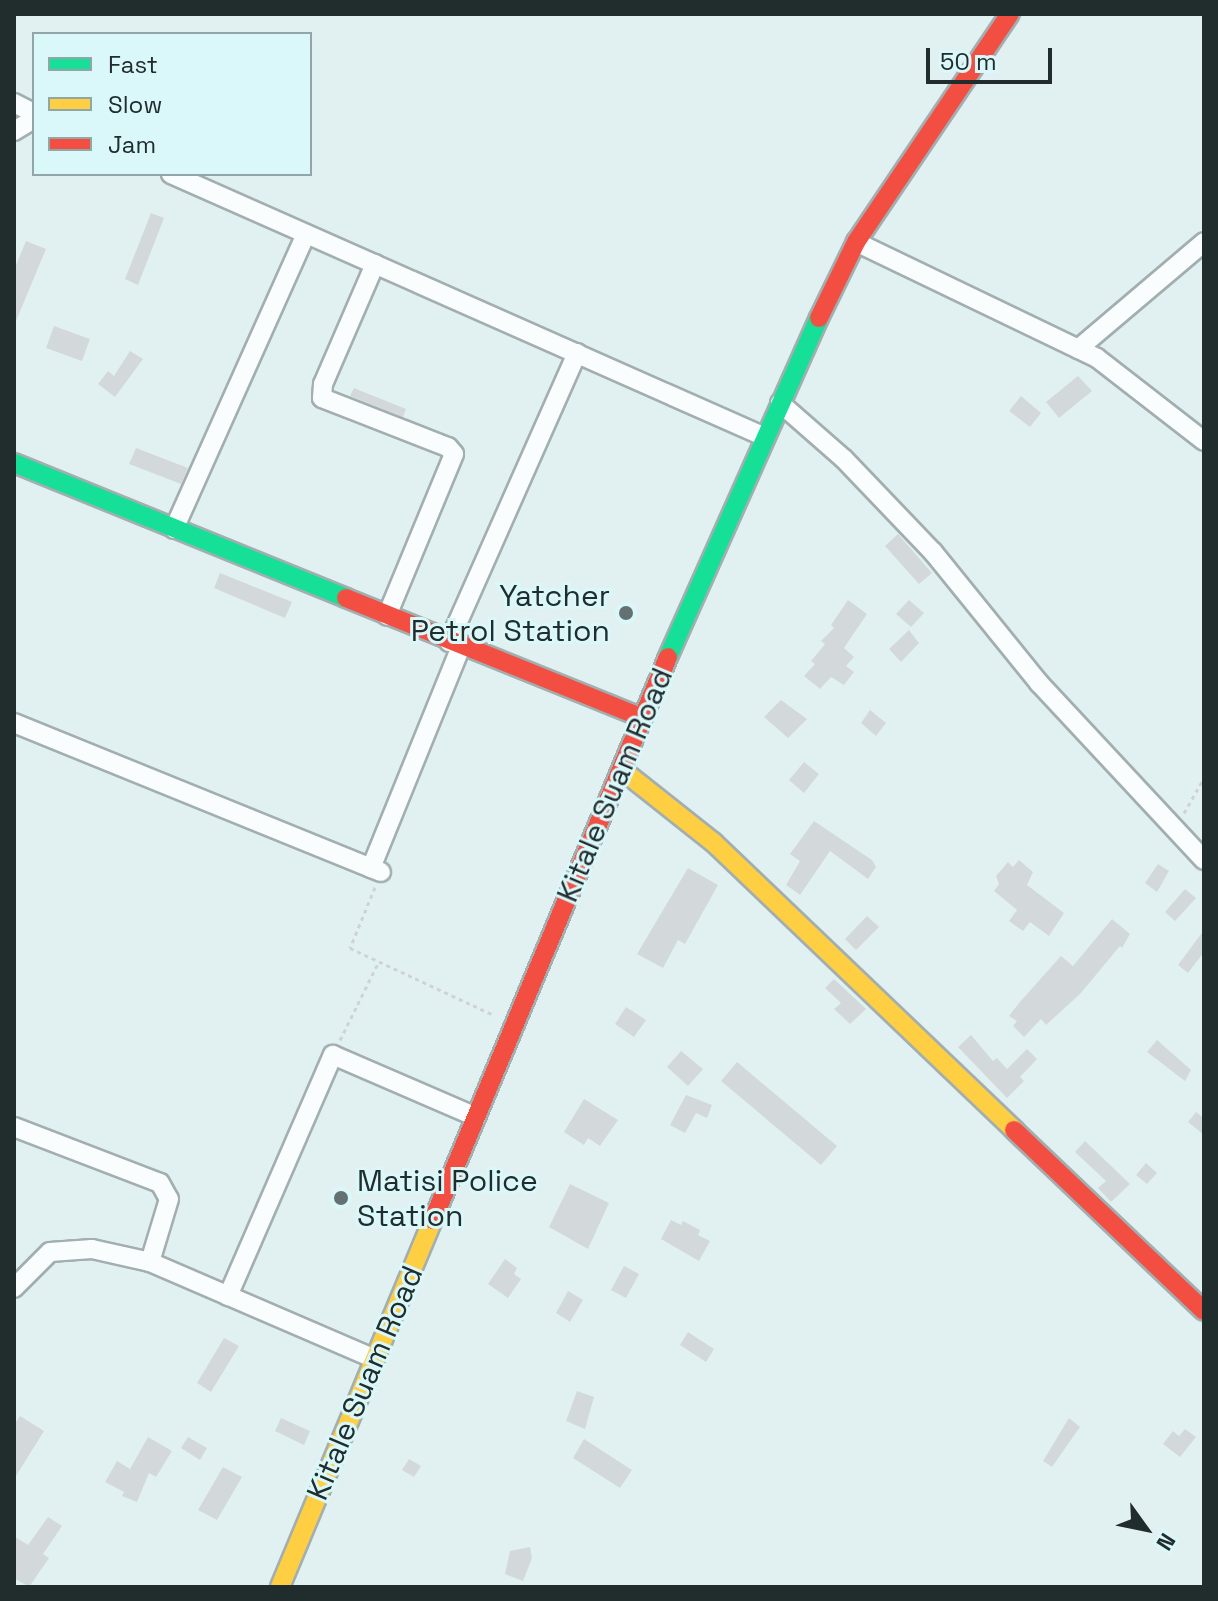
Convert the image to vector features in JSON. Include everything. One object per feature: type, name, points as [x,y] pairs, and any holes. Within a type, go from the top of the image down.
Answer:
[{"type":"main road","name":"Kitale Suam Road","points":[[280,1587],[643,718],[780,403],[856,242],[1010,14]]},
{"type":"main road","points":[[14,463],[643,718]]},
{"type":"main road","points":[[622,770],[713,842],[1204,1311]]},
{"type":"street","points":[[14,103],[32,115]]},
{"type":"street","points":[[14,131],[32,118]]},
{"type":"street","points":[[176,176],[765,437]]},
{"type":"street","points":[[174,529],[306,234]]},
{"type":"street","points":[[856,242],[1097,358],[1204,441]]},
{"type":"street","points":[[1078,349],[1204,242]]},
{"type":"street","points":[[375,264],[323,384],[322,398],[448,447],[454,454],[387,616]]},
{"type":"street","points":[[14,723],[376,870],[455,644],[577,353]]},
{"type":"street","points":[[780,403],[844,459],[933,552],[1039,683],[1204,860]]},
{"type":"street","points":[[228,1296],[333,1055],[476,1117]]},
{"type":"street","points":[[14,1127],[160,1183],[169,1199],[150,1262]]},
{"type":"street","points":[[14,1288],[50,1252],[92,1249],[150,1262],[375,1359]]},
{"type":"path","points":[[1175,828],[1204,778]]},
{"type":"path","points":[[376,870],[350,948],[514,1025]]},
{"type":"path","points":[[333,1055],[379,961]]},
{"type":"building","points":[[151,213],[164,218],[138,285],[125,279]]},
{"type":"building","points":[[26,241],[46,249],[14,326],[14,270]]},
{"type":"building","points":[[54,326],[90,339],[82,361],[46,348]]},
{"type":"building","points":[[130,351],[143,359],[115,397],[98,384],[108,371],[114,376]]},
{"type":"building","points":[[1078,376],[1092,391],[1059,418],[1046,402]]},
{"type":"building","points":[[354,388],[406,409],[403,417],[350,396]]},
{"type":"building","points":[[1021,396],[1041,413],[1030,427],[1009,411]]},
{"type":"building","points":[[136,448],[188,468],[181,484],[129,464]]},
{"type":"building","points":[[898,534],[932,573],[919,584],[885,546]]},
{"type":"building","points":[[220,573],[292,602],[285,618],[214,588]]},
{"type":"building","points":[[848,600],[867,614],[844,648],[854,657],[846,666],[854,672],[844,685],[831,677],[820,689],[804,676],[815,664],[811,661],[825,644],[821,641],[834,628],[831,625]]},
{"type":"building","points":[[909,600],[924,613],[911,627],[896,614]]},
{"type":"building","points":[[909,630],[919,643],[901,662],[889,649]]},
{"type":"building","points":[[781,700],[807,719],[788,738],[764,717]]},
{"type":"building","points":[[870,710],[886,723],[876,736],[861,723]]},
{"type":"building","points":[[804,762],[819,774],[804,793],[789,780]]},
{"type":"building","points":[[814,821],[872,860],[876,867],[868,879],[830,851],[800,895],[786,885],[800,861],[790,854]]},
{"type":"building","points":[[1019,860],[1033,872],[1027,885],[1064,913],[1049,936],[1030,922],[1023,931],[1009,921],[1017,910],[994,891],[999,884],[996,876],[1008,862],[1013,867]]},
{"type":"building","points":[[1158,864],[1169,871],[1157,892],[1145,883]]},
{"type":"building","points":[[688,868],[718,885],[685,944],[678,940],[663,968],[637,954]]},
{"type":"building","points":[[1185,889],[1196,898],[1175,921],[1165,912]]},
{"type":"building","points":[[867,916],[879,927],[856,950],[845,939]]},
{"type":"building","points":[[1112,919],[1130,934],[1122,948],[1120,946],[1080,994],[1046,1025],[1041,1019],[1024,1037],[1013,1026],[1017,1021],[1009,1016],[1061,956],[1073,966]]},
{"type":"building","points":[[1204,930],[1204,952],[1188,973],[1178,965]]},
{"type":"building","points":[[834,979],[866,1009],[850,1024],[834,1009],[841,1003],[825,988]]},
{"type":"building","points":[[626,1007],[646,1020],[634,1037],[615,1024]]},
{"type":"building","points":[[971,1035],[993,1061],[997,1058],[1007,1069],[1027,1049],[1037,1059],[1020,1077],[1024,1081],[1007,1098],[958,1047]]},
{"type":"building","points":[[1157,1040],[1191,1070],[1185,1081],[1147,1052]]},
{"type":"building","points":[[681,1051],[703,1069],[688,1086],[667,1067]]},
{"type":"building","points":[[737,1062],[837,1146],[821,1165],[721,1081]]},
{"type":"building","points":[[686,1095],[712,1105],[707,1118],[696,1113],[685,1133],[670,1125]]},
{"type":"building","points":[[584,1099],[618,1120],[600,1146],[588,1138],[584,1145],[564,1132]]},
{"type":"building","points":[[1196,1112],[1204,1118],[1204,1135],[1188,1122]]},
{"type":"building","points":[[1085,1141],[1130,1184],[1111,1202],[1098,1188],[1106,1181],[1075,1152]]},
{"type":"building","points":[[1146,1163],[1157,1173],[1147,1184],[1136,1175]]},
{"type":"building","points":[[570,1184],[609,1203],[588,1249],[549,1227]]},
{"type":"building","points":[[671,1220],[681,1225],[683,1221],[700,1230],[698,1235],[710,1241],[699,1261],[661,1239]]},
{"type":"building","points":[[505,1259],[517,1268],[514,1274],[521,1279],[508,1298],[488,1284]]},
{"type":"building","points":[[624,1266],[639,1274],[626,1298],[611,1290]]},
{"type":"building","points":[[568,1291],[583,1300],[570,1322],[556,1313]]},
{"type":"building","points":[[688,1332],[714,1349],[706,1362],[680,1345]]},
{"type":"building","points":[[224,1338],[239,1346],[211,1392],[197,1383]]},
{"type":"building","points":[[577,1391],[594,1397],[585,1429],[566,1421]]},
{"type":"building","points":[[20,1416],[44,1431],[14,1479],[14,1425]]},
{"type":"building","points":[[281,1418],[310,1431],[304,1445],[275,1431]]},
{"type":"building","points":[[1069,1418],[1080,1427],[1052,1467],[1043,1461]]},
{"type":"building","points":[[1185,1429],[1196,1437],[1180,1457],[1163,1444],[1173,1431],[1179,1436]]},
{"type":"building","points":[[148,1437],[172,1451],[156,1477],[149,1473],[137,1502],[122,1496],[124,1492],[105,1482],[117,1461],[130,1469]]},
{"type":"building","points":[[188,1437],[207,1448],[200,1460],[181,1448]]},
{"type":"building","points":[[584,1439],[632,1470],[620,1488],[573,1458]]},
{"type":"building","points":[[409,1459],[421,1466],[414,1477],[402,1470]]},
{"type":"building","points":[[223,1467],[242,1477],[217,1520],[198,1510]]},
{"type":"building","points":[[48,1517],[62,1526],[43,1554],[49,1558],[29,1587],[14,1578],[14,1536],[28,1545]]},
{"type":"building","points":[[530,1547],[532,1558],[523,1581],[505,1574],[510,1551]]},
{"type":"traffic: fast","points":[[668,657],[819,318]]},
{"type":"traffic: fast","points":[[14,463],[346,598]]},
{"type":"traffic: slow","points":[[622,770],[713,842],[1014,1130]]},
{"type":"traffic: slow","points":[[280,1587],[433,1220]]},
{"type":"traffic: jam","points":[[819,318],[856,242],[1010,14]]},
{"type":"traffic: jam","points":[[346,598],[643,718]]},
{"type":"traffic: jam","points":[[433,1220],[668,657]]},
{"type":"traffic: jam","points":[[1014,1130],[1204,1311]]},
{"type":"place","name":"Yatcher Petrol Station","points":[[626,613]]},
{"type":"place","name":"Matisi Police Station","points":[[341,1198]]}]
